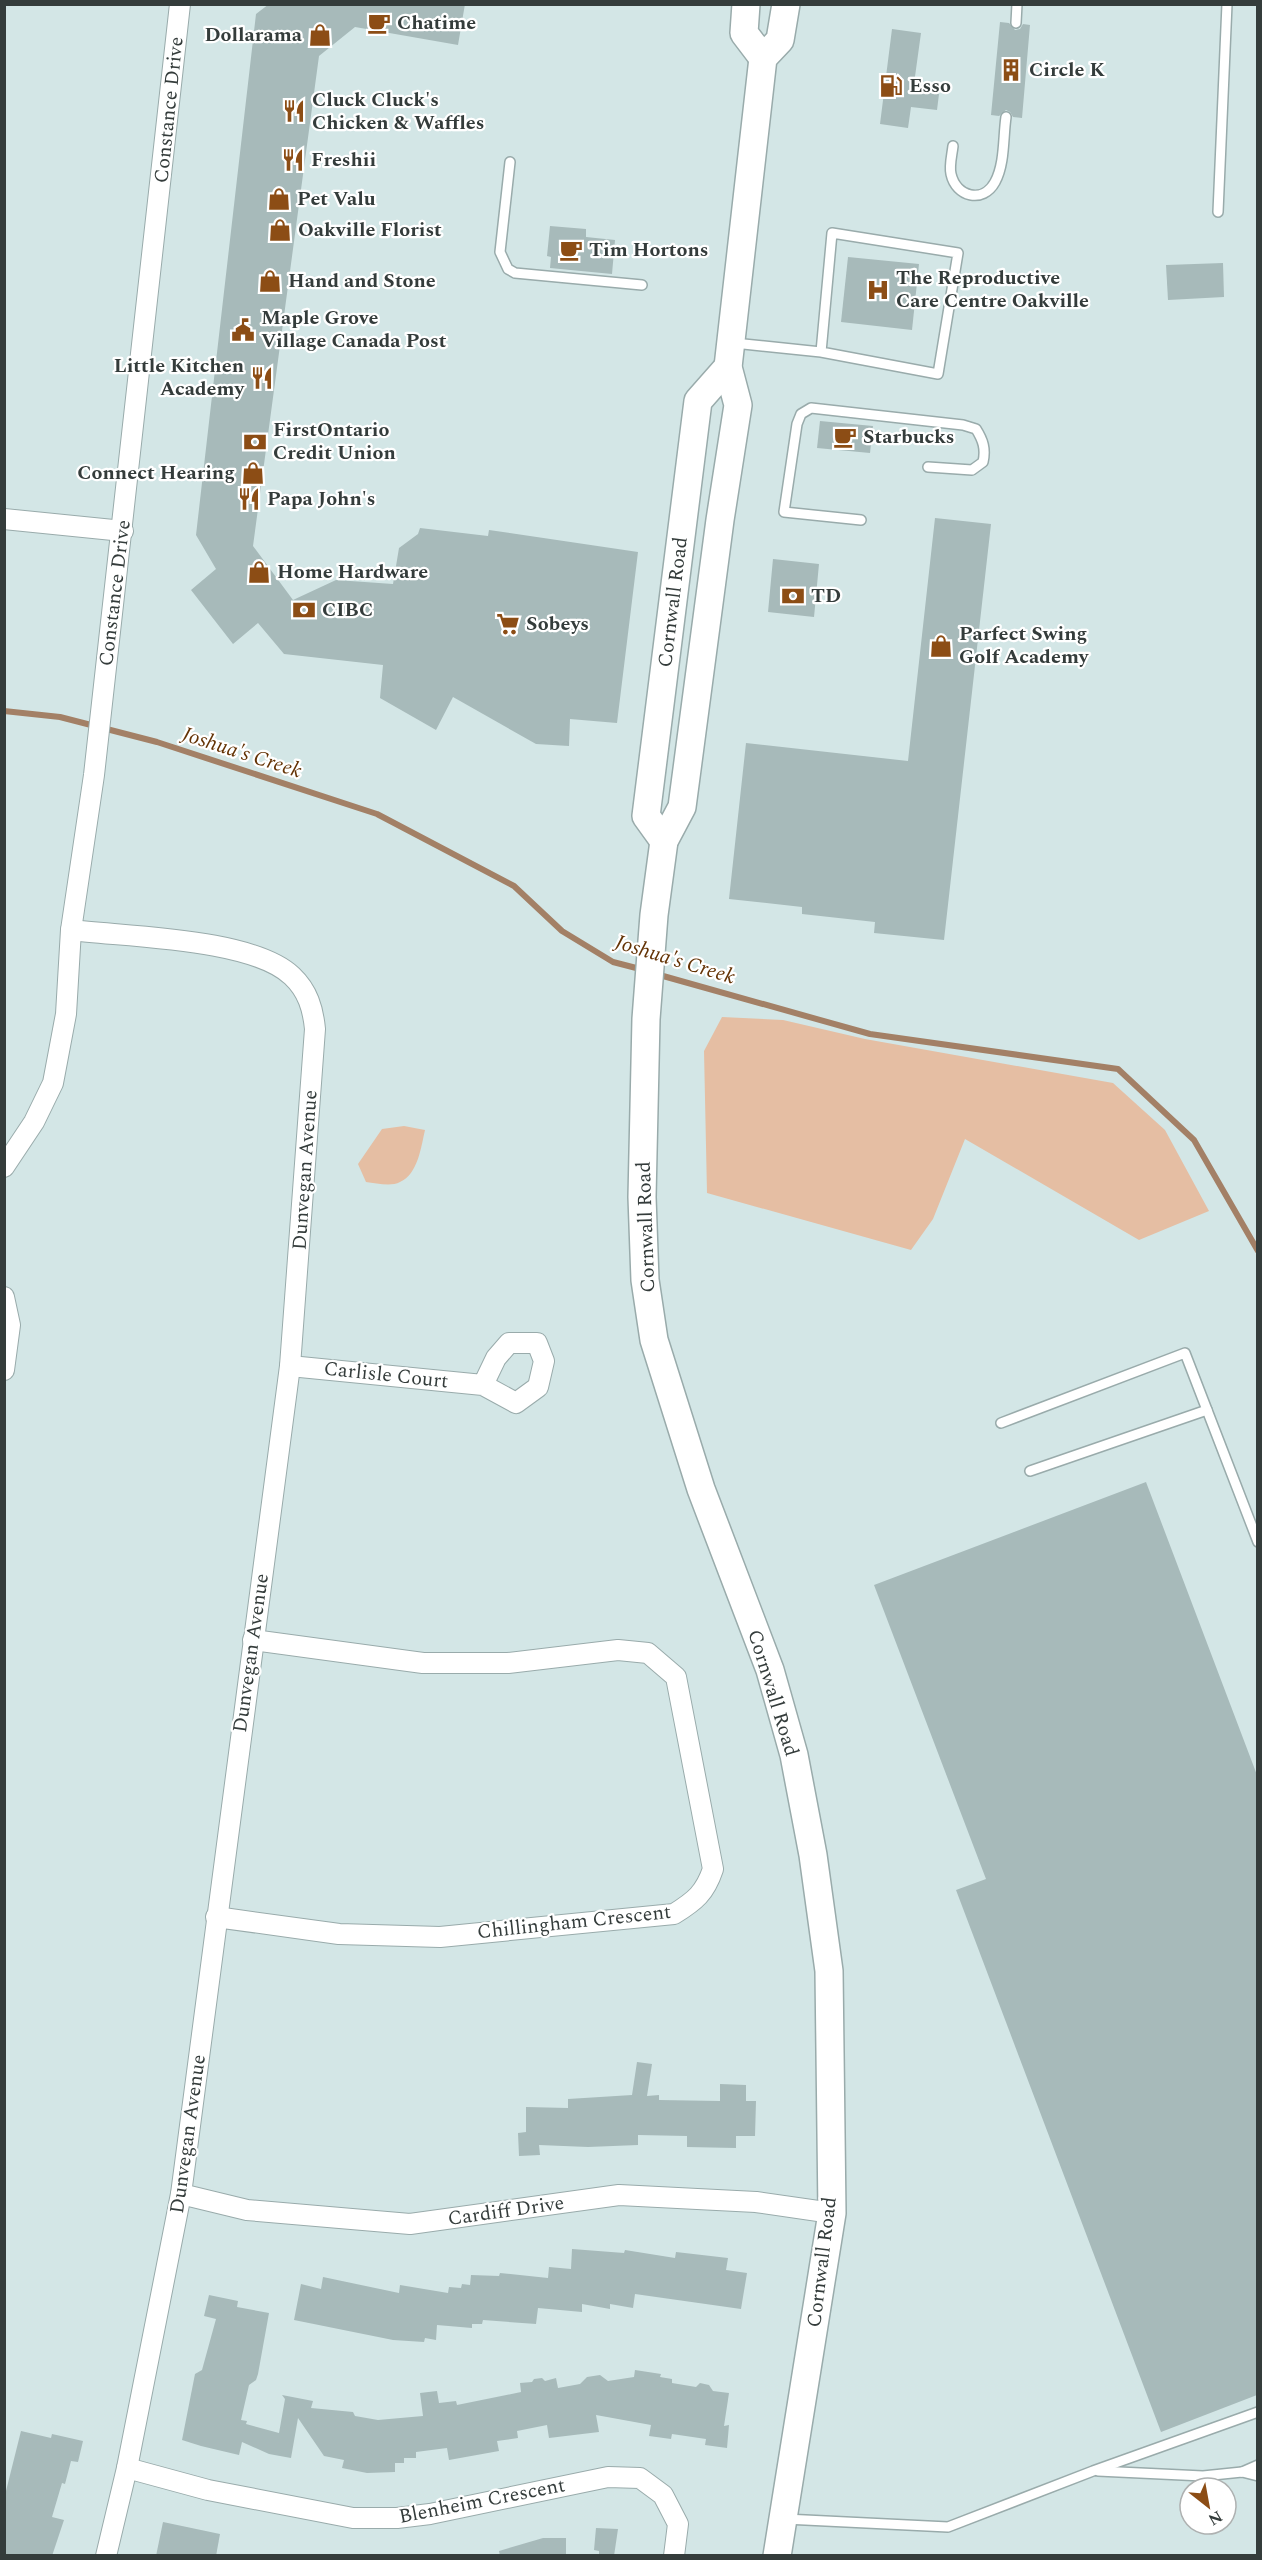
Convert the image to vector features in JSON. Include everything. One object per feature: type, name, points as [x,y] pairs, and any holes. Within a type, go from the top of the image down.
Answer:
[{"type":"main road","points":[[746,4],[744,33],[763,58],[780,40],[786,4]]},
{"type":"main road","name":"Cornwall Road","points":[[763,58],[730,355],[738,405],[720,520],[682,807],[664,841],[654,915],[646,1019],[642,1197],[645,1280],[654,1340],[701,1489],[770,1671],[794,1755],[813,1855],[830,1971],[832,2213],[777,2556]]},
{"type":"main road","name":"Cornwall Road","points":[[664,841],[646,816],[698,401],[730,355]]},
{"type":"street","name":"Constance Drive","points":[[4,1167],[34,1122],[53,1083],[66,1014],[71,930],[94,775],[123,531],[180,4]]},
{"type":"street","points":[[4,519],[123,531]]},
{"type":"street","name":"Dunvegan Avenue","points":[[71,930],[215,945],[247,952],[291,975],[304,989],[313,1009],[315,1029],[290,1366],[181,2194],[127,2468],[106,2556]]},
{"type":"street","points":[[4,1297],[10,1325],[4,1370]]},
{"type":"street","name":"Carlisle Court","points":[[290,1366],[483,1385]]},
{"type":"street","name":"Chillingham Crescent","points":[[216,1917],[339,1934],[451,1936],[674,1914],[700,1895],[709,1884],[713,1869],[676,1677],[648,1653],[618,1650],[508,1663],[423,1663],[253,1640]]},
{"type":"street","name":"Cardiff Drive","points":[[181,2194],[247,2210],[410,2224],[619,2195],[756,2202],[832,2213]]},
{"type":"street","name":"Blenheim Crescent","points":[[127,2468],[208,2490],[353,2518],[397,2518],[430,2514],[608,2477],[640,2478],[663,2495],[678,2524],[674,2556]]},
{"type":"lane","points":[[1016,23],[1017,4]]},
{"type":"lane","points":[[1218,212],[1227,4]]},
{"type":"lane","points":[[953,146],[950,172],[955,185],[963,194],[975,197],[985,193],[994,185],[999,174],[1006,117]]},
{"type":"lane","points":[[510,162],[500,252],[508,269],[515,273],[642,285]]},
{"type":"lane","points":[[730,355],[821,352],[938,374],[958,254],[832,233],[821,352]]},
{"type":"lane","points":[[861,520],[784,512],[797,424],[801,414],[812,408],[963,426],[976,429],[983,439],[986,452],[983,462],[972,470],[928,467]]},
{"type":"lane","points":[[1001,1423],[1185,1353],[1257,1542]]},
{"type":"lane","points":[[1030,1471],[1207,1410]]},
{"type":"lane","points":[[783,2519],[948,2527],[1093,2471],[1257,2412]]},
{"type":"lane","points":[[1093,2471],[1203,2476],[1242,2472],[1257,2465]]},
{"type":"lane","points":[[1242,2472],[1257,2476]]},
{"type":"shaded area","points":[[722,1017],[783,1020],[865,1039],[1113,1083],[1165,1130],[1209,1211],[1139,1240],[965,1139],[933,1219],[911,1250],[707,1193],[704,1051]]},
{"type":"shaded area","points":[[404,1126],[425,1130],[418,1159],[411,1173],[406,1178],[392,1184],[366,1182],[358,1164],[382,1129]]},
{"type":"building","points":[[269,4],[465,4],[458,45],[355,27],[319,56],[253,546],[293,600],[336,580],[393,584],[399,548],[418,534],[420,528],[488,536],[489,530],[638,552],[617,723],[570,719],[569,746],[536,744],[453,697],[436,730],[380,698],[383,665],[284,654],[258,623],[233,644],[191,590],[216,569],[196,535],[256,14]]},
{"type":"building","name":"Circle K","points":[[1000,22],[1009,23],[1015,30],[1020,29],[1023,24],[1030,25],[1022,118],[1013,117],[1006,110],[999,116],[991,115]]},
{"type":"building","points":[[892,29],[921,33],[913,91],[939,94],[937,110],[911,107],[908,128],[880,124]]},
{"type":"building","name":"Tim Hortons","points":[[550,226],[586,229],[586,237],[615,240],[612,274],[550,268],[551,257],[547,256]]},
{"type":"building","points":[[848,257],[919,264],[912,330],[841,322]]},
{"type":"building","points":[[1223,263],[1224,297],[1168,300],[1166,265]]},
{"type":"building","name":"Starbucks","points":[[820,421],[873,426],[870,453],[817,448]]},
{"type":"building","points":[[935,518],[991,524],[944,940],[874,933],[875,922],[802,914],[802,907],[729,899],[746,743],[908,761]]},
{"type":"building","name":"TD","points":[[773,559],[819,564],[814,617],[768,612]]},
{"type":"building","points":[[1146,1482],[1257,1775],[1257,2395],[1161,2432],[956,1890],[986,1879],[874,1585]]},
{"type":"building","points":[[637,2062],[652,2064],[647,2096],[659,2095],[659,2100],[720,2101],[720,2084],[746,2085],[746,2101],[756,2101],[755,2136],[736,2136],[736,2148],[687,2147],[687,2136],[638,2135],[638,2145],[588,2147],[539,2145],[540,2155],[519,2156],[518,2133],[526,2132],[526,2107],[568,2108],[568,2099],[632,2095]]},
{"type":"building","points":[[572,2249],[624,2253],[625,2250],[675,2258],[676,2252],[728,2258],[726,2270],[747,2273],[741,2309],[635,2294],[633,2308],[610,2304],[610,2309],[582,2304],[582,2312],[538,2308],[536,2324],[483,2320],[482,2324],[472,2324],[472,2328],[437,2325],[436,2340],[425,2338],[424,2342],[393,2340],[294,2320],[301,2284],[321,2289],[323,2277],[399,2293],[400,2285],[448,2293],[449,2287],[461,2288],[462,2284],[470,2285],[471,2275],[499,2276],[500,2273],[548,2278],[549,2267],[571,2269]]},
{"type":"building","points":[[209,2295],[238,2301],[237,2307],[269,2313],[258,2374],[256,2380],[249,2385],[241,2420],[247,2421],[246,2424],[279,2433],[285,2399],[282,2395],[313,2401],[311,2408],[353,2412],[355,2416],[378,2420],[423,2416],[420,2393],[437,2391],[439,2403],[456,2401],[457,2405],[521,2392],[520,2383],[532,2382],[534,2379],[542,2378],[545,2381],[556,2378],[558,2388],[580,2384],[587,2377],[600,2375],[608,2381],[634,2377],[635,2370],[661,2374],[660,2377],[672,2379],[672,2383],[696,2387],[700,2383],[709,2385],[713,2391],[729,2393],[724,2426],[729,2425],[727,2448],[705,2445],[706,2439],[672,2434],[671,2439],[649,2436],[651,2425],[596,2415],[599,2432],[549,2438],[547,2425],[517,2431],[518,2438],[497,2441],[499,2451],[449,2460],[447,2448],[416,2452],[416,2458],[404,2458],[404,2463],[395,2463],[395,2472],[367,2473],[342,2468],[344,2460],[324,2456],[298,2418],[291,2458],[269,2454],[242,2442],[239,2455],[201,2446],[182,2440],[195,2374],[202,2370],[216,2319],[204,2316]]},
{"type":"building","points":[[21,2431],[51,2438],[52,2434],[83,2441],[78,2462],[71,2461],[65,2484],[62,2483],[52,2517],[64,2520],[52,2556],[4,2556],[4,2499]]},
{"type":"building","points":[[163,2522],[220,2534],[216,2556],[156,2556]]},
{"type":"building","points":[[596,2528],[618,2529],[614,2556],[599,2556],[599,2551],[594,2550]]},
{"type":"building","points":[[543,2538],[566,2538],[566,2556],[500,2556],[499,2551]]},
{"type":"waterway","name":"Joshua's Creek","points":[[4,711],[60,717],[157,742],[377,814],[514,886],[562,931],[613,962],[644,970]]},
{"type":"waterway","name":"Joshua's Creek","points":[[656,974],[870,1034],[1118,1069],[1194,1140],[1258,1251]]},
{"type":"place","name":"Chatime","points":[[379,23]]},
{"type":"place","name":"Dollarama","points":[[320,35]]},
{"type":"place","name":"Circle K","points":[[1011,70]]},
{"type":"place","name":"Esso","points":[[891,86]]},
{"type":"place","name":"Cluck Cluck's Chicken & Waffles","points":[[294,111]]},
{"type":"place","name":"Freshii","points":[[293,160]]},
{"type":"place","name":"Pet Valu","points":[[279,199]]},
{"type":"place","name":"Oakville Florist","points":[[280,230]]},
{"type":"place","name":"Tim Hortons","points":[[571,250]]},
{"type":"place","name":"Hand and Stone","points":[[270,281]]},
{"type":"place","name":"The Reproductive Care Centre Oakville","points":[[878,290]]},
{"type":"place","name":"Maple Grove Village Canada Post","points":[[243,330]]},
{"type":"place","name":"Little Kitchen Academy","points":[[262,378]]},
{"type":"place","name":"Starbucks","points":[[845,437]]},
{"type":"place","name":"FirstOntario Credit Union","points":[[255,442]]},
{"type":"place","name":"Connect Hearing","points":[[253,473]]},
{"type":"place","name":"Papa John's","points":[[249,499]]},
{"type":"place","name":"Home Hardware","points":[[259,572]]},
{"type":"place","name":"TD","points":[[793,596]]},
{"type":"place","name":"CIBC","points":[[304,610]]},
{"type":"place","name":"Sobeys","points":[[508,624]]},
{"type":"place","name":"Parfect Swing Golf Academy","points":[[941,646]]}]
